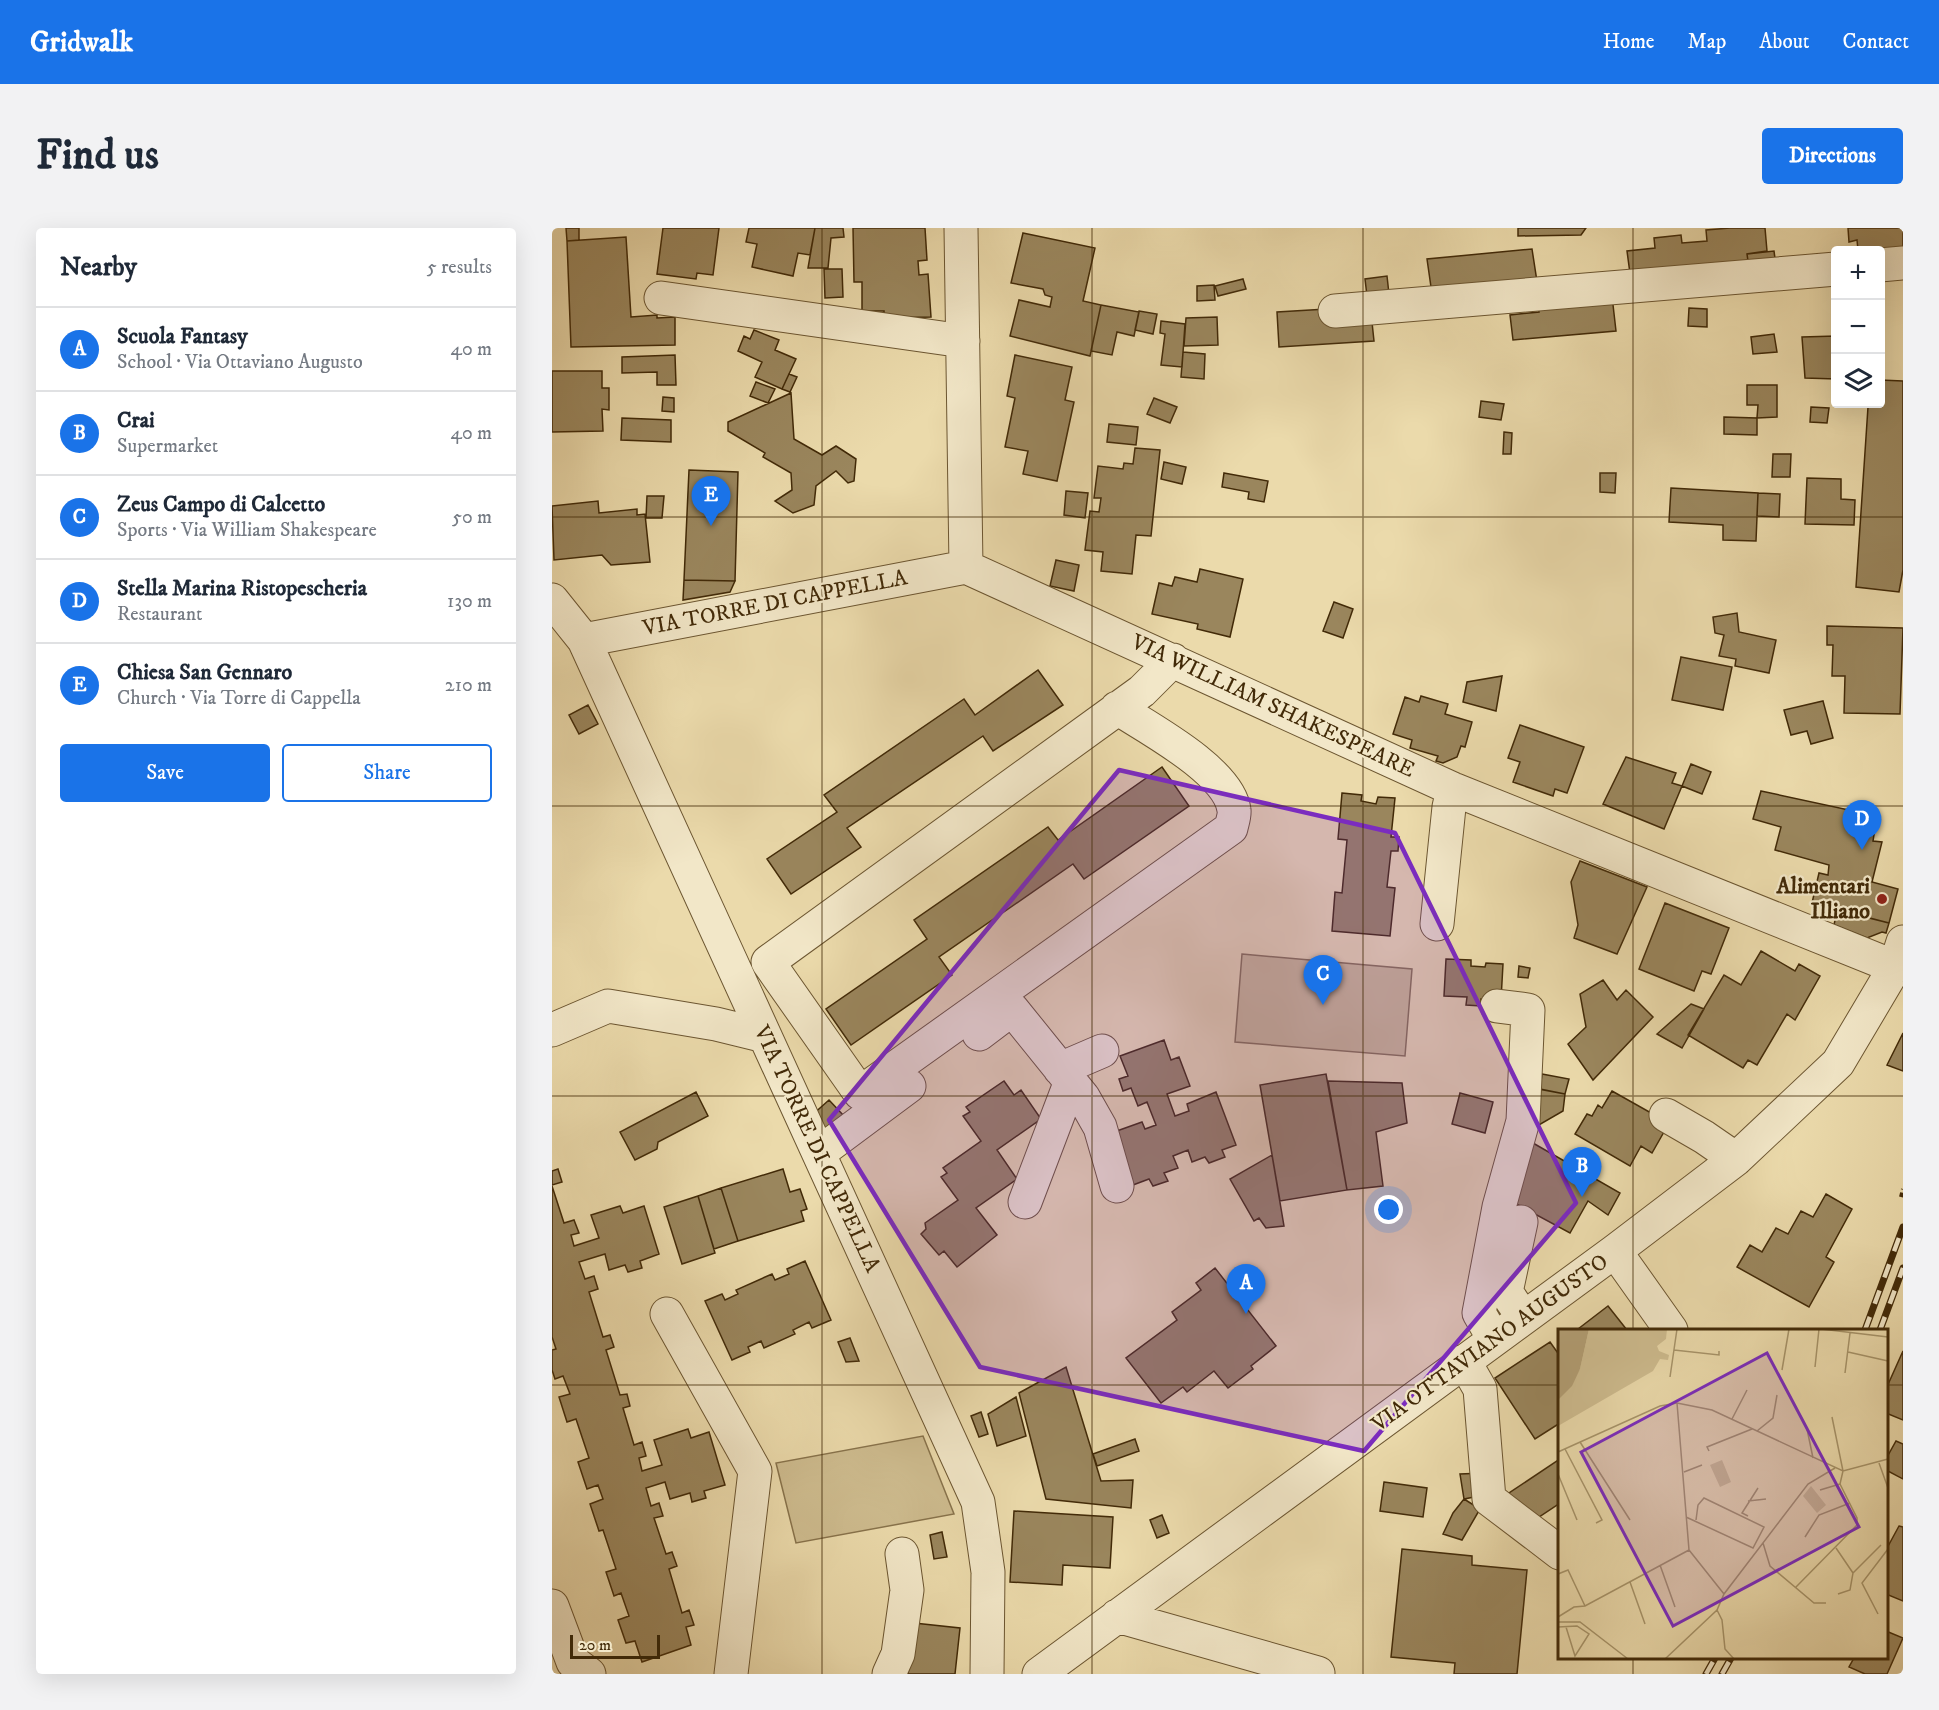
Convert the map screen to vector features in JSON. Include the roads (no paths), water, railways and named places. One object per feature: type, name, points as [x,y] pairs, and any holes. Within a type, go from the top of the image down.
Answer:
[{"type":"street","points":[[961,228],[966,567]]},
{"type":"street","points":[[1885,265],[1903,263]]},
{"type":"street","points":[[1335,311],[1831,269]]},
{"type":"street","points":[[661,298],[963,341]]},
{"type":"street","name":"VIA TORRE DI CAPPELLA","points":[[584,640],[966,567]]},
{"type":"street","name":"VIA WILLIAM SHAKESPEARE","points":[[966,567],[1453,789],[1899,955]]},
{"type":"street","name":"VIA TORRE DI CAPPELLA","points":[[552,600],[584,640],[978,1502],[988,1572],[987,1674]]},
{"type":"street","points":[[1118,708],[1167,739],[1208,769],[1225,788],[1234,810],[1231,828],[860,1093],[768,962],[1118,708],[1142,691],[1173,660]]},
{"type":"street","points":[[1437,924],[1449,807],[1453,789]]},
{"type":"street","name":"VIA OTTAVIANO AUGUSTO","points":[[1040,1674],[1615,1251],[1736,1159],[1838,1063],[1899,955]]},
{"type":"street","points":[[552,1030],[608,1006],[716,1023],[765,1036]]},
{"type":"street","points":[[1494,1339],[1479,1313],[1499,1207],[1523,1121],[1528,1010],[1497,1006]]},
{"type":"street","points":[[819,1153],[1012,1009],[1083,1097],[1100,1127],[1118,1186]]},
{"type":"street","points":[[1025,1202],[1065,1075],[1102,1051]]},
{"type":"street","points":[[1666,1115],[1736,1159]]},
{"type":"street","points":[[1521,1222],[1506,1292],[1523,1317]]},
{"type":"street","points":[[1615,1251],[1670,1329]]},
{"type":"street","points":[[667,1314],[756,1471],[731,1674]]},
{"type":"street","points":[[1464,1361],[1480,1389],[1489,1499],[1558,1551]]},
{"type":"street","points":[[889,1674],[898,1654],[907,1590],[902,1554]]},
{"type":"street","points":[[552,1606],[573,1662],[589,1674]]},
{"type":"street","points":[[1117,1616],[1318,1672]]},
{"type":"railway","points":[[1865,1329],[1903,1227]]},
{"type":"railway","points":[[1880,1329],[1903,1268]]},
{"type":"railway","points":[[1706,1674],[1714,1659]]},
{"type":"railway","points":[[1722,1674],[1730,1659]]},
{"type":"place","name":"Chiesa San Gennaro","points":[[711,526]]},
{"type":"place","name":"Stella Marina Ristopescheria","points":[[1862,850]]},
{"type":"place","name":"Alimentari Illiano","points":[[1882,899]]},
{"type":"place","name":"Zeus Campo di Calcetto","points":[[1323,1005]]},
{"type":"place","name":"Crai","points":[[1582,1197]]},
{"type":"place","name":"Scuola Fantasy","points":[[1246,1314]]}]
